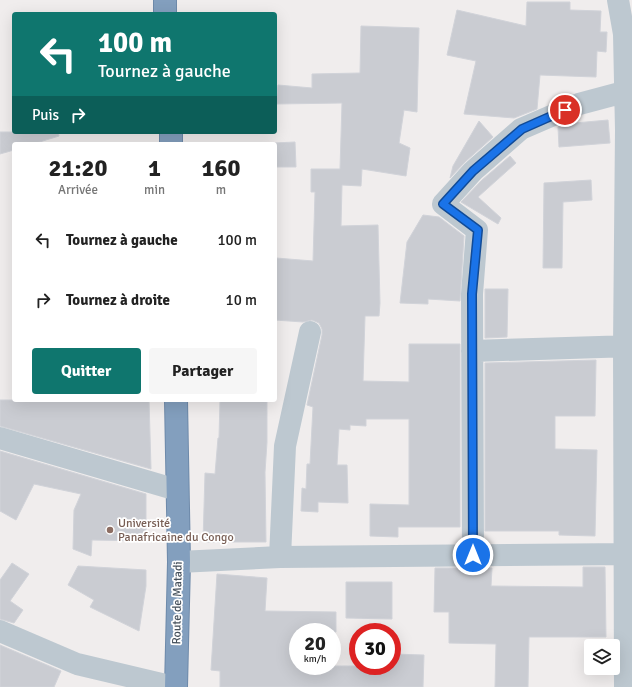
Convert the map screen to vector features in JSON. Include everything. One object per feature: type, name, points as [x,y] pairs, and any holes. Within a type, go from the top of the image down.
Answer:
[{"type":"highway","points":[[165,0],[165,12]]},
{"type":"highway","name":"Route de Matadi","points":[[175,687],[178,562],[176,402]]},
{"type":"street","points":[[618,0],[624,34],[624,92],[629,131],[629,554],[625,687]]},
{"type":"street","points":[[473,555],[472,294],[478,230],[443,204],[473,171],[522,129],[579,104],[624,92]]},
{"type":"street","points":[[280,557],[285,446],[310,332]]},
{"type":"street","points":[[472,351],[628,347]]},
{"type":"street","points":[[0,438],[177,490]]},
{"type":"street","points":[[178,562],[280,557],[629,554]]},
{"type":"street","points":[[0,631],[77,664],[175,687]]},
{"type":"building","points":[[527,2],[570,2],[570,10],[601,11],[600,32],[607,32],[606,52],[597,51],[596,77],[540,75],[537,109],[514,118],[464,114],[476,61],[447,55],[457,10],[526,26]]},
{"type":"building","points":[[361,26],[419,28],[417,112],[404,110],[399,143],[410,148],[406,176],[362,169],[361,186],[342,185],[341,226],[378,225],[379,316],[365,316],[363,381],[409,382],[409,344],[460,344],[460,527],[398,527],[398,537],[370,536],[370,504],[409,505],[409,419],[366,419],[366,426],[350,425],[350,430],[339,429],[337,465],[347,465],[348,503],[318,502],[318,512],[301,511],[302,488],[306,489],[307,464],[310,464],[313,407],[307,405],[322,329],[319,323],[312,320],[303,322],[277,320],[277,258],[313,261],[315,192],[311,192],[311,169],[340,169],[342,103],[277,104],[278,85],[312,88],[312,74],[360,73]]},
{"type":"building","points":[[608,120],[610,143],[559,147],[558,127],[564,124]]},
{"type":"building","points":[[479,121],[493,137],[465,162],[450,178],[453,166]]},
{"type":"building","points":[[0,132],[12,132],[12,134],[58,134],[59,136],[40,142],[12,142],[12,151],[0,154]]},
{"type":"building","points":[[295,142],[296,167],[277,167],[277,143]]},
{"type":"building","points":[[510,156],[516,163],[478,197],[501,218],[498,224],[461,202],[482,180]]},
{"type":"building","points":[[591,180],[592,200],[563,202],[562,268],[543,268],[544,183]]},
{"type":"building","points":[[423,215],[439,217],[464,236],[460,301],[428,299],[428,304],[400,303],[407,242]]},
{"type":"building","points":[[485,289],[508,289],[507,337],[485,338]]},
{"type":"building","points":[[596,360],[595,416],[555,416],[555,449],[597,450],[595,536],[559,535],[559,531],[485,531],[485,363]]},
{"type":"building","points":[[0,400],[12,400],[12,402],[149,402],[151,469],[0,426]]},
{"type":"building","points":[[220,402],[267,402],[265,472],[266,542],[203,542],[205,473],[215,474],[219,438]]},
{"type":"building","points":[[0,451],[146,494],[146,541],[92,540],[91,556],[73,549],[74,510],[81,494],[34,484],[16,520],[0,511]]},
{"type":"building","points":[[12,563],[29,574],[10,601],[23,610],[14,623],[0,619],[0,580]]},
{"type":"building","points":[[78,566],[146,570],[146,586],[139,631],[90,607],[94,600],[68,585]]},
{"type":"building","points":[[583,567],[605,567],[606,637],[529,637],[528,687],[495,687],[496,644],[449,643],[449,612],[434,612],[435,568],[492,568],[491,586],[583,587]]},
{"type":"building","points":[[217,574],[267,578],[265,611],[336,612],[336,623],[289,623],[289,675],[341,675],[341,666],[349,666],[349,675],[401,675],[401,654],[424,655],[423,687],[220,687],[220,671],[211,670]]},
{"type":"building","points":[[346,582],[392,582],[392,619],[346,618]]},
{"type":"building","points":[[0,645],[61,671],[54,687],[0,687]]},
{"type":"place","name":"Université Panafricaine du Congo","points":[[110,530]]},
{"type":"route","points":[[473,555],[472,294],[478,230],[443,204],[473,171],[522,129],[565,110]]}]
